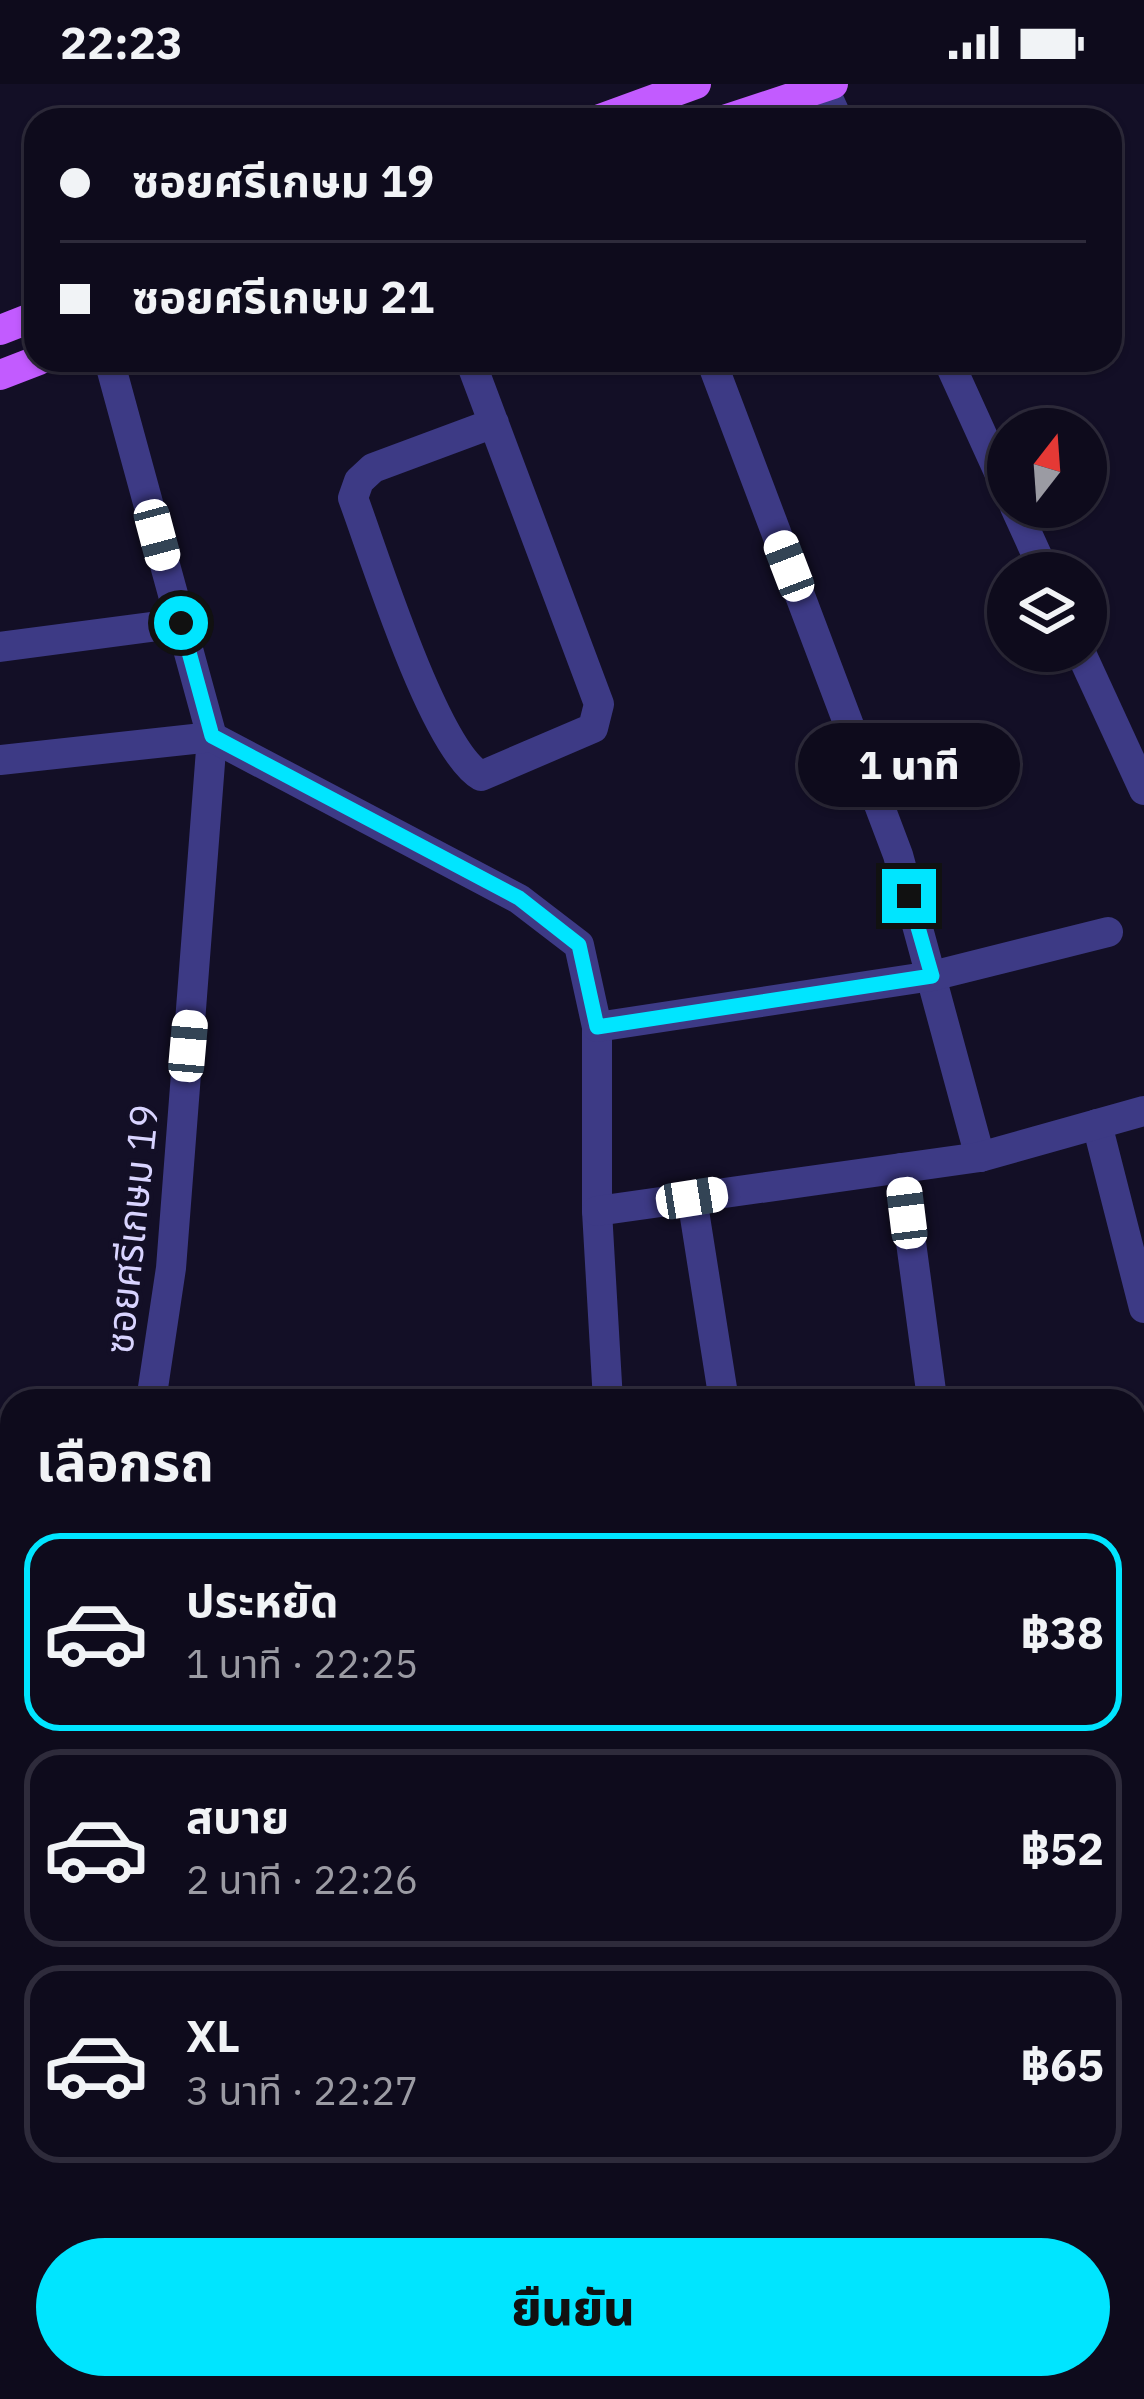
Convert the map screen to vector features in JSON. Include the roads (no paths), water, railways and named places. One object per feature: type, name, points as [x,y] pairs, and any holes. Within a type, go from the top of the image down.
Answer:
[{"type":"main road","points":[[627,108],[682,86]]},
{"type":"main road","points":[[761,108],[828,86]]},
{"type":"street","name":"ซอยศรีเกษม 19","points":[[112,372],[212,736],[171,1268],[153,1389]]},
{"type":"street","points":[[475,372],[494,423],[599,704],[592,728],[482,776],[463,766],[428,694],[353,498],[359,481],[373,468],[494,423]]},
{"type":"street","points":[[716,372],[898,855],[980,1157]]},
{"type":"street","points":[[953,372],[987,446]]},
{"type":"street","points":[[0,647],[181,623]]},
{"type":"street","points":[[1091,672],[1144,790]]},
{"type":"street","points":[[0,760],[212,736],[519,898],[579,945],[597,1027],[597,1211],[607,1389]]},
{"type":"street","points":[[597,1027],[932,976],[1108,932]]},
{"type":"street","points":[[597,1211],[980,1157],[1144,1111]]},
{"type":"street","points":[[1096,1124],[1144,1308]]},
{"type":"street","points":[[902,1168],[931,1389]]},
{"type":"street","points":[[692,1198],[722,1389]]}]
